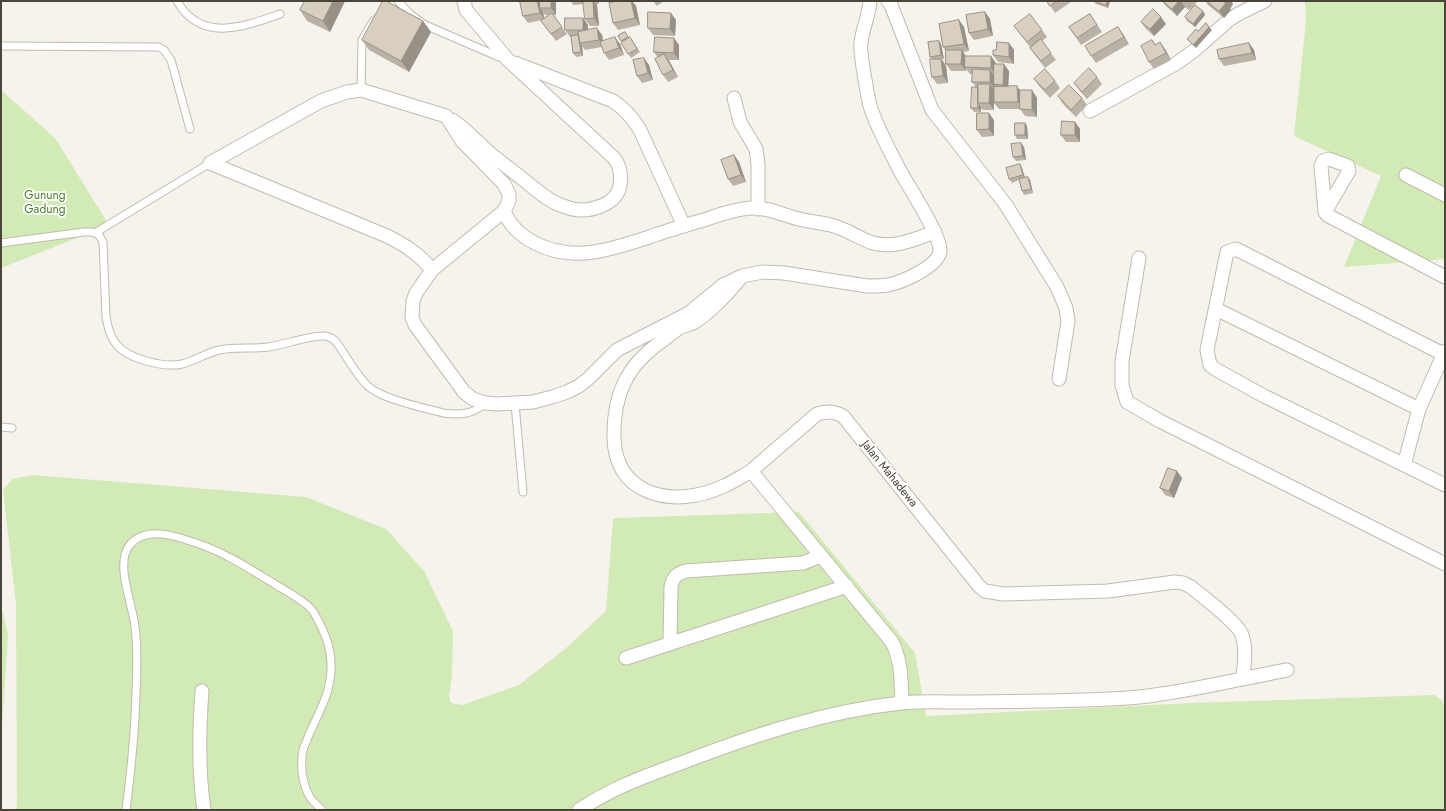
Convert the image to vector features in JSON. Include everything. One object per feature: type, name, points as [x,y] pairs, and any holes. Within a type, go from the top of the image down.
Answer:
[{"type":"street","points":[[210,163],[321,101],[347,92],[361,90],[446,116],[465,129],[491,154],[552,201],[568,208],[585,210],[606,204],[614,198],[618,191],[621,173],[619,164],[508,60],[466,10],[464,1]]},
{"type":"street","points":[[446,116],[462,141],[504,184],[509,194],[508,201],[504,211],[432,270],[416,293],[413,302],[412,317],[415,325],[464,392],[473,398],[484,403],[515,404],[552,397],[568,392],[579,386],[617,350],[689,313],[723,284],[742,276],[763,272],[784,272],[867,286],[879,286],[890,284],[926,268],[938,257],[940,248],[935,232],[893,157],[870,105],[860,44],[870,1]]},
{"type":"street","points":[[888,1],[891,5],[932,110],[1006,205],[1057,287],[1066,308],[1068,320],[1059,379]]},
{"type":"street","points":[[1090,111],[1177,63],[1195,50],[1230,19],[1240,12],[1265,1]]},
{"type":"street","points":[[508,60],[607,98],[625,109],[633,118],[640,130],[684,226]]},
{"type":"street","points":[[734,98],[740,122],[756,149],[758,164],[758,209]]},
{"type":"street","points":[[210,163],[387,236],[418,254],[432,270]]},
{"type":"street","points":[[1406,175],[1445,195]]},
{"type":"street","points":[[504,211],[511,225],[529,240],[544,248],[559,252],[577,254],[608,250],[738,210],[752,208],[767,209],[798,219],[832,226],[846,230],[872,242],[881,244],[902,243],[935,232]]},
{"type":"street","points":[[1325,212],[1328,216],[1445,277]]},
{"type":"street","points":[[1404,464],[1419,409],[1444,352],[1236,249],[1228,252],[1207,350],[1210,365],[1264,396],[1445,485]]},
{"type":"street","points":[[1139,258],[1122,361],[1122,386],[1127,402],[1160,421],[1445,564]]},
{"type":"street","points":[[742,276],[723,298],[693,323],[678,328],[650,349],[633,367],[626,379],[618,399],[614,418],[614,447],[621,469],[636,485],[647,491],[662,495],[684,496],[707,492],[725,486],[750,471],[892,642],[900,663],[902,703]]},
{"type":"street","points":[[1216,309],[1419,409]]},
{"type":"street","name":"Jalan Mahadewa","points":[[750,471],[817,414],[827,411],[834,411],[843,416],[974,580],[985,591],[1003,594],[1108,591],[1167,582],[1183,583],[1191,587],[1235,625],[1242,633],[1245,653],[1243,678]]},
{"type":"street","points":[[670,644],[671,587],[673,578],[678,573],[803,563],[820,556]]},
{"type":"street","points":[[626,658],[847,586]]},
{"type":"street","points":[[579,810],[639,778],[742,741],[824,717],[902,703],[1140,697],[1202,688],[1243,678],[1287,670]]},
{"type":"street","points":[[202,691],[199,757],[200,786],[204,810]]},
{"type":"lane","points":[[178,1],[186,14],[200,24],[212,28],[235,27],[280,14]]},
{"type":"lane","points":[[398,1],[410,14],[425,25],[508,60]]},
{"type":"lane","points":[[361,90],[362,40],[378,13]]},
{"type":"lane","points":[[1,46],[158,48],[164,50],[171,60],[190,129]]},
{"type":"lane","points":[[95,233],[210,163]]},
{"type":"lane","points":[[1,243],[84,232],[99,235],[103,242],[106,317],[108,328],[111,337],[117,346],[135,357],[148,361],[174,365],[184,364],[218,350],[269,347],[318,336],[327,336],[338,343],[362,380],[369,387],[385,396],[443,413],[452,414],[469,413],[475,411],[484,403]]},
{"type":"lane","points":[[515,404],[523,492]]},
{"type":"lane","points":[[1,427],[12,428]]},
{"type":"lane","points":[[126,810],[135,733],[138,653],[135,625],[124,576],[124,561],[128,548],[135,539],[146,534],[176,536],[201,544],[227,556],[300,600],[312,609],[320,621],[330,647],[330,676],[326,695],[303,750],[302,776],[310,797],[322,810]]},
{"type":"green space","points":[[1305,1],[1445,1],[1445,259],[1344,267],[1381,176],[1294,136],[1306,21]]},
{"type":"green space","name":"Gunung Gadung","points":[[1,90],[55,138],[109,225],[1,268]]},
{"type":"green space","points":[[33,475],[306,497],[386,529],[424,571],[453,631],[452,676],[449,695],[451,703],[462,705],[519,685],[565,649],[606,611],[613,519],[799,512],[915,653],[926,716],[1192,703],[1434,695],[1443,701],[1445,714],[1445,810],[16,810],[16,605],[3,490],[12,479]]},
{"type":"green space","points":[[1,605],[8,635],[1,741]]},
{"type":"building","points":[[305,1],[333,1],[323,21],[300,10]]},
{"type":"building","points":[[383,1],[386,1],[423,21],[401,61],[362,40]]},
{"type":"building","points":[[520,1],[537,1],[540,13],[523,16]]},
{"type":"building","points":[[540,1],[551,1],[551,8],[540,8]]},
{"type":"building","points":[[583,1],[593,1],[594,18],[585,19]]},
{"type":"building","points":[[631,1],[635,18],[613,23],[609,3]]},
{"type":"building","points":[[1047,1],[1057,1],[1050,6]]},
{"type":"building","points":[[1095,1],[1107,1],[1106,5]]},
{"type":"building","points":[[1163,1],[1179,1],[1172,9]]},
{"type":"building","points":[[1207,1],[1225,1],[1224,2],[1226,3],[1219,11]]},
{"type":"building","points":[[1195,5],[1203,11],[1193,24],[1185,17]]},
{"type":"building","points":[[1153,9],[1161,17],[1150,29],[1141,22]]},
{"type":"building","points":[[648,12],[671,13],[670,29],[648,28]]},
{"type":"building","points":[[985,12],[988,29],[969,33],[966,15]]},
{"type":"building","points":[[552,13],[562,27],[551,34],[541,21]]},
{"type":"building","points":[[1030,14],[1042,30],[1027,42],[1014,26]]},
{"type":"building","points":[[1090,14],[1097,25],[1077,38],[1069,27]]},
{"type":"building","points":[[565,18],[583,18],[583,30],[565,30]]},
{"type":"building","points":[[959,20],[964,44],[943,47],[939,24]]},
{"type":"building","points":[[1206,23],[1209,27],[1193,45],[1187,39],[1196,29],[1198,31]]},
{"type":"building","points":[[1118,27],[1124,37],[1091,56],[1085,46]]},
{"type":"building","points":[[597,28],[599,40],[580,43],[578,32]]},
{"type":"building","points":[[625,32],[628,37],[621,41],[618,36]]},
{"type":"building","points":[[578,35],[581,52],[573,53],[571,36]]},
{"type":"building","points":[[615,37],[619,48],[604,53],[600,42]]},
{"type":"building","points":[[630,37],[637,49],[628,54],[621,43]]},
{"type":"building","points":[[655,37],[674,38],[674,53],[654,52]]},
{"type":"building","points":[[1041,39],[1051,53],[1041,61],[1030,48]]},
{"type":"building","points":[[1152,40],[1155,45],[1160,42],[1166,53],[1149,62],[1141,46]]},
{"type":"building","points":[[939,41],[941,55],[930,57],[928,42]]},
{"type":"building","points":[[997,42],[1009,43],[1009,57],[993,55],[993,50],[996,50]]},
{"type":"building","points":[[1249,43],[1252,53],[1219,59],[1217,50]]},
{"type":"building","points":[[946,50],[962,50],[961,64],[946,64]]},
{"type":"building","points":[[664,54],[673,70],[663,75],[655,59]]},
{"type":"building","points":[[965,56],[991,56],[991,68],[965,67]]},
{"type":"building","points":[[644,58],[648,73],[637,76],[633,60]]},
{"type":"building","points":[[930,59],[941,59],[943,76],[932,77]]},
{"type":"building","points":[[994,64],[1004,64],[1003,85],[994,84]]},
{"type":"building","points":[[1089,68],[1097,77],[1082,92],[1074,83]]},
{"type":"building","points":[[973,69],[990,70],[990,82],[972,82]]},
{"type":"building","points":[[1045,69],[1055,81],[1045,90],[1034,79]]},
{"type":"building","points":[[978,84],[990,84],[989,103],[978,103]]},
{"type":"building","points":[[1069,85],[1082,98],[1071,110],[1058,96]]},
{"type":"building","points":[[1017,86],[1018,102],[994,102],[994,87]]},
{"type":"building","points":[[972,87],[978,87],[978,108],[971,108]]},
{"type":"building","points":[[1020,90],[1032,90],[1032,110],[1020,109]]},
{"type":"building","points":[[977,113],[989,113],[989,129],[977,130]]},
{"type":"building","points":[[1062,121],[1075,122],[1075,135],[1061,135]]},
{"type":"building","points":[[1015,123],[1025,123],[1025,135],[1015,135]]},
{"type":"building","points":[[1021,143],[1023,156],[1013,157],[1011,144]]},
{"type":"building","points":[[734,155],[741,175],[728,179],[721,160]]},
{"type":"building","points":[[1020,164],[1023,175],[1009,179],[1006,168]]},
{"type":"building","points":[[1028,177],[1031,189],[1022,191],[1019,179]]},
{"type":"building","points":[[1168,468],[1177,471],[1169,491],[1160,488]]}]
